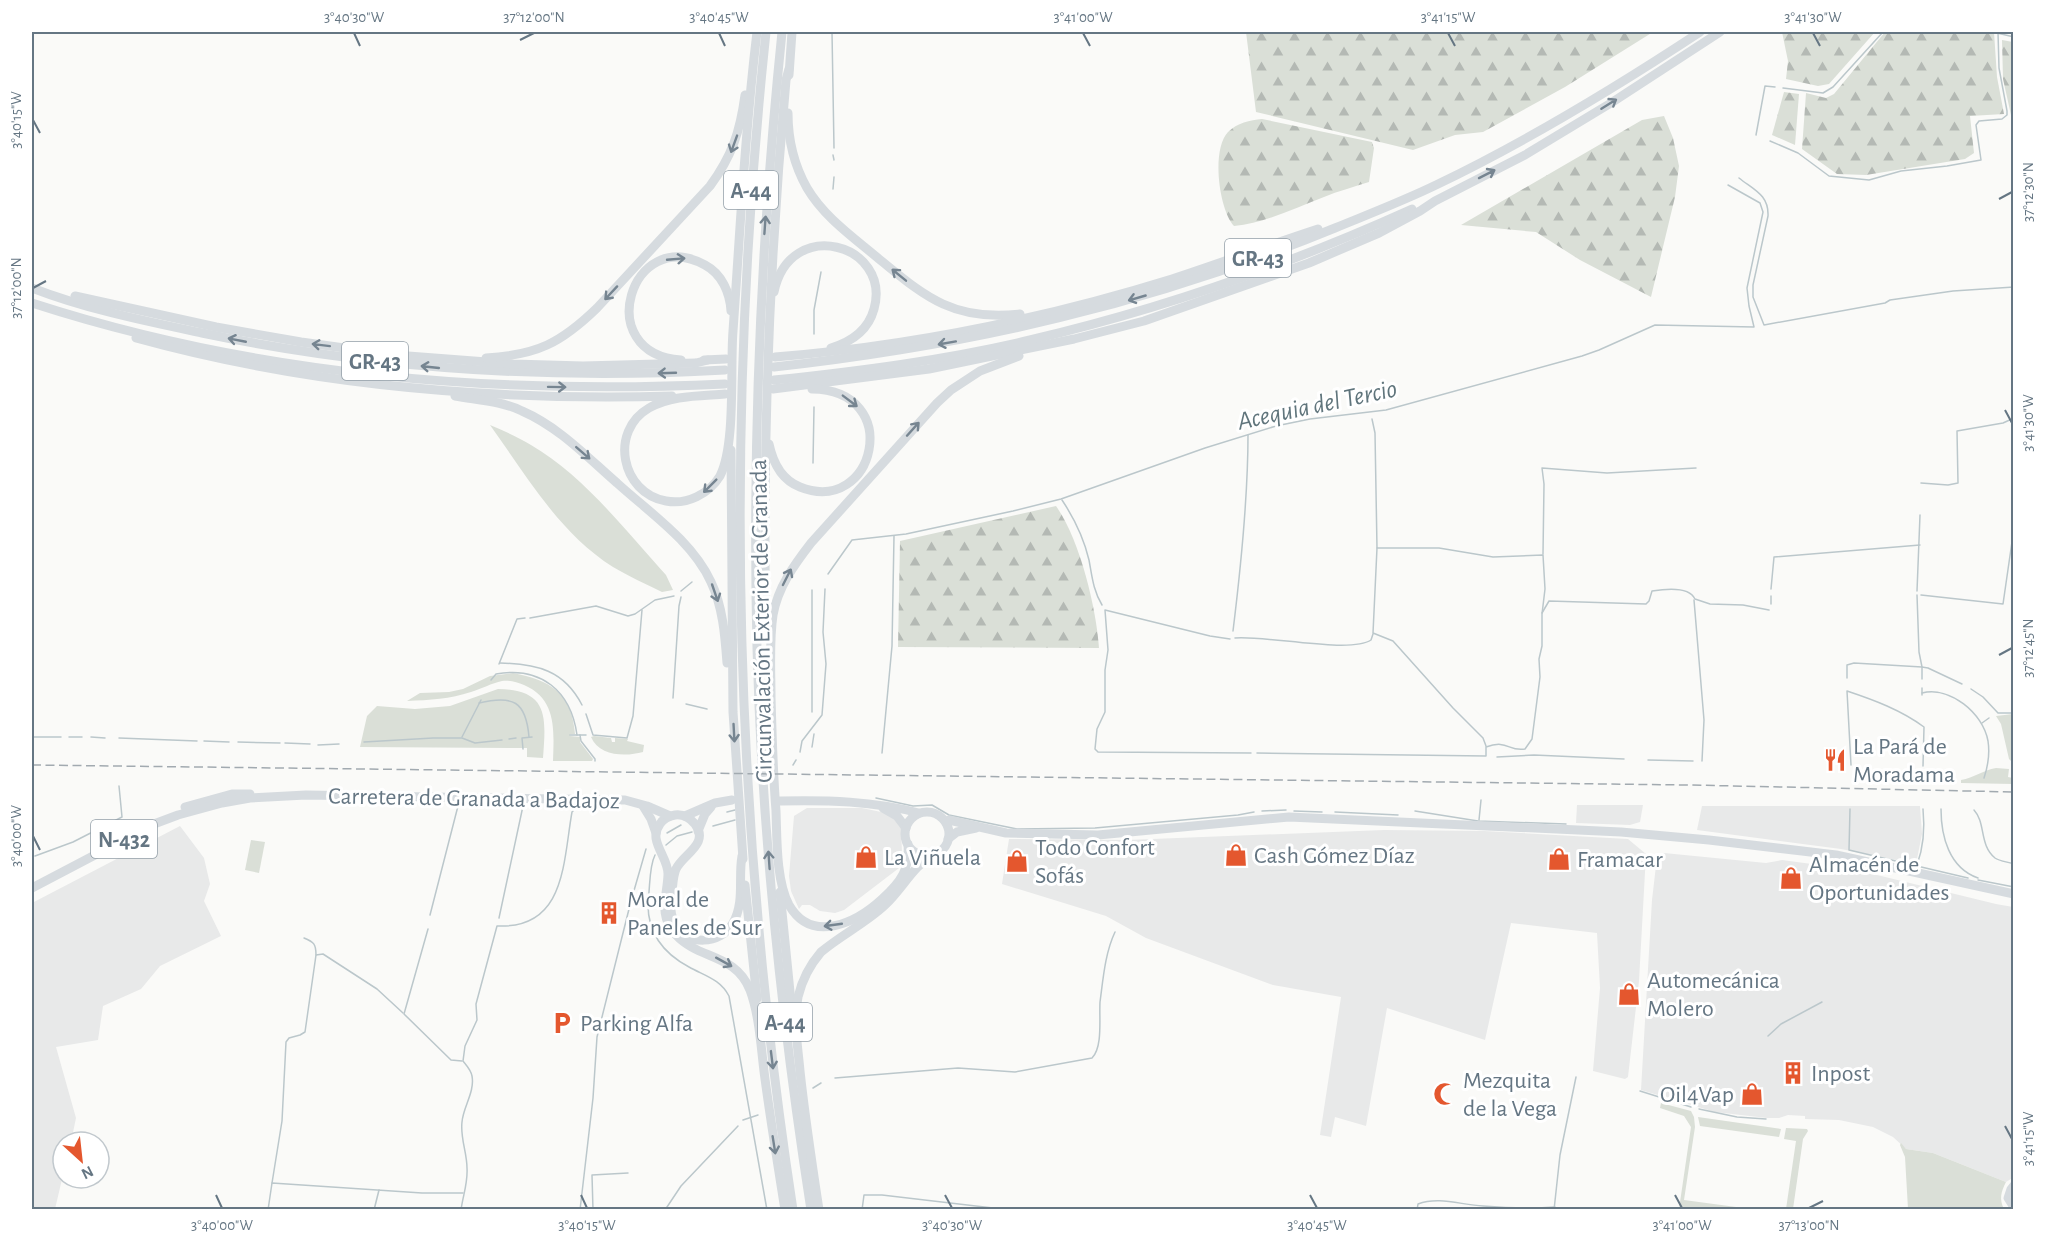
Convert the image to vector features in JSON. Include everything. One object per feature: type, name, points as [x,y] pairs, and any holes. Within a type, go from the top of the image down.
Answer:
[{"type":"highway","points":[[733,328],[757,32]]},
{"type":"highway","name":"Circunvalación Exterior de Granada","points":[[765,32],[737,349],[735,404],[739,548],[740,754],[745,836],[793,1209]]},
{"type":"highway","name":"Circunvalación Exterior de Granada","points":[[782,32],[764,230],[762,401],[756,575],[782,996],[810,1209]]},
{"type":"highway","points":[[792,32],[788,121],[795,160],[816,202],[841,227],[914,286],[943,304],[959,310],[975,314],[1011,315],[1072,306]]},
{"type":"highway","points":[[810,354],[900,342],[983,327],[1072,306],[1172,278],[1319,229],[1437,181],[1552,121],[1694,32]]},
{"type":"highway","name":"GR-43","points":[[810,354],[774,362],[908,350],[1023,328],[1137,298],[1222,272],[1382,210],[1436,185],[1563,118],[1700,32]]},
{"type":"highway","points":[[794,387],[929,369],[1074,339],[1144,321],[1309,263],[1379,233],[1533,150],[1611,103],[1720,32]]},
{"type":"highway","points":[[383,352],[485,358],[525,354],[562,338],[580,324],[702,194],[722,169],[738,135],[750,59],[755,46]]},
{"type":"highway","points":[[768,317],[778,170],[789,69]]},
{"type":"highway","name":"GR-43","points":[[794,387],[774,385],[956,355],[1096,323],[1253,274],[1308,254],[1435,201]]},
{"type":"highway","points":[[763,347],[768,317],[782,269],[797,254],[806,249],[828,246],[850,252],[870,272],[876,292],[876,303],[869,323],[854,338],[810,354]]},
{"type":"highway","points":[[726,359],[677,360],[655,353],[640,340],[634,332],[628,310],[629,299],[640,276],[649,267],[672,258],[684,258],[707,266],[716,273],[727,291],[737,349]]},
{"type":"highway","points":[[32,288],[43,288],[226,329],[405,356],[513,364],[636,365],[696,363],[708,360]]},
{"type":"highway","name":"GR-43","points":[[32,288],[89,306],[176,328],[277,348],[384,362],[450,369],[555,374],[615,375],[725,370]]},
{"type":"highway","points":[[32,303],[84,320],[95,327],[217,359],[339,380],[415,388],[562,397],[698,397]]},
{"type":"highway","name":"GR-43","points":[[84,320],[255,357],[401,378],[577,388],[725,384]]},
{"type":"highway","points":[[767,754],[773,615],[784,582],[794,565],[811,543],[951,390],[996,364],[1074,339]]},
{"type":"highway","points":[[762,401],[771,455],[782,473],[797,486],[820,491],[831,491],[841,487],[860,473],[866,463],[871,444],[869,425],[859,408],[842,394],[794,387]]},
{"type":"highway","points":[[415,388],[428,393],[505,405],[537,418],[569,441],[675,535],[702,566],[717,596],[725,634],[740,754]]},
{"type":"highway","points":[[725,394],[662,402],[641,414],[633,422],[624,445],[624,456],[626,466],[636,484],[663,501],[684,501],[707,491],[720,475],[724,464],[735,404]]},
{"type":"highway","points":[[765,419],[764,542],[770,717]]},
{"type":"highway","points":[[729,433],[733,712]]},
{"type":"highway","name":"Carretera de Granada a Badajoz","points":[[32,886],[163,815],[232,794],[292,793],[306,795]]},
{"type":"highway","name":"Carretera de Granada a Badajoz","points":[[49,877],[154,824],[202,807],[247,799],[306,795],[625,800],[642,804],[670,816]]},
{"type":"highway","points":[[212,799],[241,797],[247,799]]},
{"type":"highway","name":"N-432","points":[[670,816],[684,816],[716,803],[732,800]]},
{"type":"highway","points":[[780,801],[827,800],[879,805],[919,813],[933,812],[945,821],[949,833],[942,850],[925,859],[887,904],[834,941],[812,963],[798,997],[797,1039]]},
{"type":"highway","points":[[698,831],[705,814],[716,803]]},
{"type":"highway","name":"Carretera de Granada a Badajoz","points":[[642,804],[656,833]]},
{"type":"highway","points":[[772,833],[788,903],[807,923],[818,926],[837,926],[870,909],[892,889],[906,870],[908,862],[906,828],[897,816],[879,805]]},
{"type":"highway","points":[[906,828],[919,813]]},
{"type":"highway","points":[[670,816],[662,822],[656,833],[656,842],[663,852],[668,875],[664,908],[668,925],[687,945],[722,960],[740,972],[750,990],[758,1025],[771,1126],[785,1209]]},
{"type":"highway","points":[[684,816],[695,824],[699,837],[696,847],[676,869],[671,897],[672,916],[679,929],[693,939],[719,937],[732,925],[739,904],[745,836]]},
{"type":"highway","points":[[945,821],[1006,833],[1098,835],[1289,817],[1628,833],[1836,855],[2013,894]]},
{"type":"highway","points":[[948,839],[957,832],[979,828]]},
{"type":"highway","points":[[908,844],[916,853],[934,854]]},
{"type":"highway","points":[[663,852],[672,857],[685,857]]},
{"type":"highway","points":[[742,856],[758,1025]]},
{"type":"highway","points":[[780,872],[785,951],[806,1126],[819,1209]]},
{"type":"street","points":[[2012,1208],[2008,1195],[2013,1184]]},
{"type":"shaded area","points":[[1577,805],[1643,805],[1640,822],[1630,825],[1576,823]]},
{"type":"shaded area","points":[[1702,806],[1920,806],[1922,834],[1916,864],[1841,849],[1697,830]]},
{"type":"shaded area","points":[[807,808],[862,808],[886,813],[896,819],[901,828],[902,853],[899,868],[844,910],[835,913],[820,911],[810,905],[802,905],[799,909],[791,891],[789,876],[794,816]]},
{"type":"shaded area","points":[[180,826],[204,858],[210,884],[204,901],[221,936],[160,966],[141,989],[103,1006],[98,1040],[56,1047],[76,1118],[74,1130],[51,1130],[51,1190],[59,1190],[55,1209],[32,1209],[32,903]]},
{"type":"shaded area","points":[[1384,830],[1484,831],[1628,839],[1646,854],[1639,981],[1628,1077],[1625,1079],[1593,1071],[1600,988],[1597,933],[1511,923],[1485,1040],[1387,1008],[1366,1126],[1335,1117],[1331,1137],[1320,1135],[1341,997],[1273,985],[1146,938],[1106,916],[1002,884],[1009,839],[1127,840]]},
{"type":"shaded area","points":[[1664,853],[1766,863],[1782,860],[1834,867],[1836,865],[2013,907],[2014,1177],[2006,1182],[1933,1153],[1906,1149],[1893,1137],[1873,1127],[1839,1120],[1805,1119],[1805,1116],[1788,1115],[1767,1118],[1715,1112],[1641,1090],[1652,900],[1657,857]]},
{"type":"green space","points":[[1246,32],[1653,32],[1565,87],[1483,132],[1455,135],[1413,150],[1256,112]]},
{"type":"green space","points":[[1782,32],[1875,32],[1829,84],[1818,86],[1786,79],[1788,61]]},
{"type":"green space","points":[[1885,32],[1994,32],[1997,77],[2004,114],[1970,116],[1974,153],[1965,159],[1866,175],[1837,174],[1802,149],[1806,93],[1826,98],[1834,94]]},
{"type":"green space","points":[[2002,40],[2013,42],[2013,115],[2011,115],[2003,79]]},
{"type":"green space","points":[[1784,92],[1799,94],[1795,145],[1772,135]]},
{"type":"green space","points":[[1664,116],[1673,138],[1679,166],[1675,197],[1651,297],[1580,260],[1536,232],[1461,225],[1642,120]]},
{"type":"green space","points":[[1262,119],[1372,142],[1374,148],[1369,182],[1268,218],[1234,226],[1224,207],[1221,194],[1218,165],[1220,152],[1228,132],[1235,126]]},
{"type":"green space","points":[[490,425],[550,457],[586,488],[666,575],[673,590],[662,592],[625,574],[576,538],[530,483]]},
{"type":"green space","points":[[1056,506],[1065,520],[1085,574],[1099,648],[898,647],[900,541]]},
{"type":"green space","points":[[513,673],[538,680],[557,691],[569,708],[573,720],[575,734],[570,734],[570,736],[580,737],[580,742],[593,759],[592,761],[553,761],[553,727],[548,707],[535,691],[519,683],[502,681],[455,696],[407,701],[420,693],[463,689],[490,676]]},
{"type":"green space","points":[[498,689],[527,694],[541,708],[544,718],[543,758],[527,757],[527,748],[360,747],[367,716],[377,706],[415,709],[450,706]]},
{"type":"green space","points":[[2014,714],[2013,763],[2009,759],[2001,724],[1996,716]]},
{"type":"green space","points":[[591,737],[611,738],[612,742],[615,742],[615,738],[628,739],[627,741],[644,745],[643,752],[613,754],[600,748]]},
{"type":"green space","points":[[1996,768],[2009,769],[2008,777],[2013,778],[2013,784],[1961,783],[1961,780]]},
{"type":"green space","points":[[251,840],[265,842],[259,873],[245,870]]},
{"type":"green space","points":[[1661,1103],[1691,1111],[1694,1117],[1695,1127],[1684,1200],[1751,1209],[1679,1209],[1691,1127],[1684,1116],[1660,1108]]},
{"type":"green space","points":[[1698,1117],[1781,1129],[1779,1137],[1700,1126]]},
{"type":"green space","points":[[1786,1128],[1807,1129],[1808,1131],[1803,1139],[1793,1209],[1786,1209],[1796,1141],[1784,1139]]},
{"type":"green space","points":[[1901,1143],[1906,1149],[1933,1153],[2006,1182],[2001,1196],[2004,1209],[1908,1209],[1905,1157]]},
{"type":"waterway","points":[[832,32],[834,148]]},
{"type":"waterway","points":[[1783,88],[1823,93],[1833,87],[1883,32]]},
{"type":"waterway","points":[[1770,141],[1798,153],[1829,176],[1869,180],[1901,171],[1981,160],[1976,125],[1979,121],[2002,119],[2007,115],[1999,68],[1998,32]]},
{"type":"waterway","points":[[1997,33],[2014,37]]},
{"type":"waterway","points":[[1756,135],[1765,86],[1775,87]]},
{"type":"waterway","points":[[833,155],[834,160]]},
{"type":"waterway","points":[[833,189],[834,177]]},
{"type":"waterway","points":[[1739,178],[1763,198],[1768,209],[1753,285],[1753,297],[1764,325],[1885,303],[1890,300],[1953,291],[2014,287]]},
{"type":"waterway","name":"Acequia del Tercio","points":[[828,574],[852,540],[906,534],[1061,499],[1205,448],[1276,426],[1310,419],[1386,410],[1582,356],[1655,325],[1754,327],[1747,288],[1763,212],[1760,203],[1728,185]]},
{"type":"waterway","points":[[814,334],[814,310],[821,272]]},
{"type":"waterway","points":[[813,463],[814,407]]},
{"type":"waterway","points":[[1921,483],[1948,485],[1958,483],[1957,431],[2003,423],[2014,418]]},
{"type":"waterway","points":[[1257,753],[1486,756],[1486,747],[1499,744],[1515,749],[1525,749],[1532,739],[1542,646],[1545,589],[1543,555],[1493,557],[1439,548],[1377,548],[1375,433],[1372,419]]},
{"type":"waterway","points":[[1233,631],[1244,533],[1248,435]]},
{"type":"waterway","points":[[1543,554],[1544,484],[1542,468],[1607,473],[1696,468]]},
{"type":"waterway","points":[[1062,500],[1081,537],[1102,605]]},
{"type":"waterway","points":[[1917,591],[1920,515]]},
{"type":"waterway","points":[[1921,595],[2003,604],[2014,528]]},
{"type":"waterway","points":[[882,753],[892,646],[894,536]]},
{"type":"waterway","points":[[1771,589],[1774,557],[1920,545]]},
{"type":"waterway","points":[[1377,548],[1373,633],[1393,641],[1483,738],[1486,746]]},
{"type":"waterway","points":[[681,591],[692,582]]},
{"type":"waterway","points":[[800,752],[802,741],[822,715],[826,664],[823,632],[825,589]]},
{"type":"waterway","points":[[1542,613],[1549,601],[1646,604],[1652,591],[1669,589],[1682,590],[1695,599],[1710,604],[1743,605],[1769,610]]},
{"type":"waterway","points":[[812,590],[812,712]]},
{"type":"waterway","points":[[1847,678],[1847,665],[1854,663],[1922,667],[1919,652],[1917,595]]},
{"type":"waterway","points":[[530,618],[596,606],[628,616],[635,614],[655,600],[674,596]]},
{"type":"waterway","points":[[1771,596],[1771,604]]},
{"type":"waterway","points":[[673,698],[681,597]]},
{"type":"waterway","points":[[1694,600],[1704,720],[1702,761]]},
{"type":"waterway","points":[[586,714],[593,735],[627,738],[633,716],[642,610]]},
{"type":"waterway","points":[[1230,639],[1105,610],[1108,650],[1105,670],[1105,712],[1097,729],[1095,749],[1098,752],[1251,753]]},
{"type":"waterway","points":[[499,664],[517,619],[525,618]]},
{"type":"waterway","points":[[1235,638],[1345,645],[1360,644],[1371,640],[1373,634]]},
{"type":"waterway","points":[[500,663],[526,665],[548,671],[567,684],[582,705]]},
{"type":"waterway","points":[[1922,679],[1922,667],[1962,684]]},
{"type":"waterway","points":[[491,680],[496,674],[527,674],[551,685],[561,694],[568,706],[574,719],[577,735]]},
{"type":"waterway","points":[[1922,688],[1922,695]]},
{"type":"waterway","points":[[1971,689],[1983,697],[1998,713],[2014,713]]},
{"type":"waterway","points":[[1851,765],[1847,691],[1887,706],[1924,727],[1923,766]]},
{"type":"waterway","points":[[1922,693],[1933,692],[1954,698],[1964,704],[1980,721],[1989,746],[1984,778]]},
{"type":"waterway","points":[[462,737],[481,700]]},
{"type":"waterway","points":[[479,703],[501,700],[516,704],[525,715],[529,737]]},
{"type":"waterway","points":[[686,704],[707,709]]},
{"type":"waterway","points":[[1982,723],[1989,718]]},
{"type":"waterway","points":[[812,747],[814,734]]},
{"type":"waterway","points":[[570,735],[586,735]]},
{"type":"waterway","points":[[580,735],[581,741],[595,761]]},
{"type":"waterway","points":[[32,737],[61,737]]},
{"type":"waterway","points":[[69,737],[82,737]]},
{"type":"waterway","points":[[91,737],[105,738]]},
{"type":"waterway","points":[[523,749],[522,738],[532,737]]},
{"type":"waterway","points":[[119,738],[197,741]]},
{"type":"waterway","points":[[364,742],[433,738],[462,738],[475,743],[502,740]]},
{"type":"waterway","points":[[509,739],[516,738]]},
{"type":"waterway","points":[[204,741],[229,742]]},
{"type":"waterway","points":[[238,742],[280,743]]},
{"type":"waterway","points":[[285,743],[310,744]]},
{"type":"waterway","points":[[318,745],[339,744]]},
{"type":"waterway","points":[[1497,757],[1534,755],[1624,759]]},
{"type":"waterway","points":[[793,765],[796,760]]},
{"type":"waterway","points":[[1648,760],[1693,761]]},
{"type":"waterway","points":[[35,856],[73,842],[122,817],[119,786]]},
{"type":"waterway","points":[[876,798],[913,806],[932,805],[949,815],[1017,829],[1095,828],[1254,812]]},
{"type":"waterway","points":[[1479,820],[1481,800]]},
{"type":"waterway","points":[[430,915],[458,806],[523,806],[499,918]]},
{"type":"waterway","points":[[461,1210],[467,1173],[462,1122],[472,1082],[471,1072],[463,1061],[465,1046],[477,1020],[476,1004],[497,926],[520,924],[537,916],[549,904],[563,871],[572,812],[575,809]]},
{"type":"waterway","points":[[1850,809],[1849,850],[1968,878]]},
{"type":"waterway","points":[[1917,865],[1923,837],[1923,809]]},
{"type":"waterway","points":[[1941,809],[1943,830],[1949,850],[1960,867],[1978,878]]},
{"type":"waterway","points":[[727,812],[735,810]]},
{"type":"waterway","points":[[1262,811],[1286,810]]},
{"type":"waterway","points":[[1974,810],[1978,815],[1984,841],[1990,853],[1997,859],[2014,864]]},
{"type":"waterway","points":[[1294,811],[1322,812]]},
{"type":"waterway","points":[[1415,811],[1478,821],[1566,824]]},
{"type":"waterway","points":[[1335,812],[1398,815]]},
{"type":"waterway","points":[[713,826],[735,820]]},
{"type":"waterway","points":[[667,833],[681,825]]},
{"type":"waterway","points":[[666,845],[677,836],[692,832]]},
{"type":"waterway","points":[[580,1210],[593,1098],[597,1037],[646,849]]},
{"type":"waterway","points":[[655,855],[651,868],[648,904],[649,916],[656,936],[678,961],[717,982],[729,996],[767,1210]]},
{"type":"waterway","points":[[1978,880],[2014,887]]},
{"type":"waterway","points":[[428,929],[404,1014],[451,1060],[462,1061]]},
{"type":"waterway","points":[[835,1078],[958,1068],[1015,1072],[1092,1058],[1098,1047],[1100,1002],[1105,967],[1115,932]]},
{"type":"waterway","points":[[272,1183],[282,1121],[286,1042],[289,1038],[305,1032],[316,955],[314,944],[304,938]]},
{"type":"waterway","points":[[316,955],[323,954],[377,989],[403,1013]]},
{"type":"waterway","points":[[1768,1036],[1781,1024],[1822,1002]]},
{"type":"waterway","points":[[1554,1210],[1560,1155],[1576,1077]]},
{"type":"waterway","points":[[813,1088],[821,1083]]},
{"type":"waterway","points":[[1640,1091],[1691,1107]]},
{"type":"waterway","points":[[1699,1109],[1737,1117],[1766,1119]]},
{"type":"waterway","points":[[743,1120],[758,1115]]},
{"type":"waterway","points":[[665,1210],[681,1186],[738,1126]]},
{"type":"waterway","points":[[593,1210],[592,1175],[628,1173]]},
{"type":"waterway","points":[[268,1210],[272,1183],[422,1193],[463,1193]]},
{"type":"waterway","points":[[374,1210],[379,1190]]},
{"type":"waterway","points":[[862,1210],[864,1195],[882,1195],[1010,1210]]},
{"type":"waterway","points":[[1417,1210],[1418,1204],[1434,1201],[1501,1207],[1555,1207]]},
{"type":"railway","points":[[32,765],[1689,785],[2014,792]]},
{"type":"place","name":"La Pará de Moradama","points":[[1835,760]]},
{"type":"place","name":"Cash Gómez Díaz","points":[[1236,855]]},
{"type":"place","name":"La Viñuela","points":[[866,857]]},
{"type":"place","name":"Framacar","points":[[1559,859]]},
{"type":"place","name":"Todo Confort Sofás","points":[[1017,861]]},
{"type":"place","name":"Almacén de Oportunidades","points":[[1791,878]]},
{"type":"place","name":"Moral de Paneles de Sur","points":[[609,913]]},
{"type":"place","name":"Automecánica Molero","points":[[1629,994]]},
{"type":"place","name":"Parking Alfa","points":[[562,1023]]},
{"type":"place","name":"Inpost","points":[[1793,1073]]},
{"type":"place","name":"Mezquita de la Vega","points":[[1445,1094]]},
{"type":"place","name":"Oil4Vap","points":[[1752,1094]]}]
